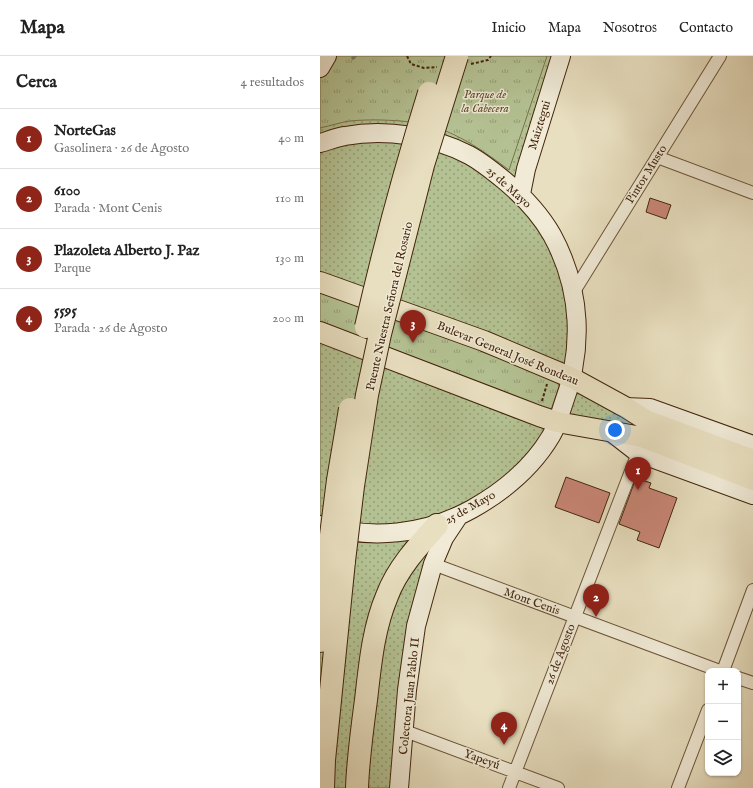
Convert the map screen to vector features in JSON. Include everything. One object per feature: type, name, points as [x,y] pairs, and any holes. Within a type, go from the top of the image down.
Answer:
[{"type":"highway","name":"Puente Nuestra Señora del Rosario","points":[[336,560],[338,480],[353,391],[366,327],[380,264],[408,162],[441,56]]},
{"type":"highway","name":"Puente Nuestra Señora del Rosario","points":[[336,560],[354,478],[367,395],[380,334],[423,165],[457,56]]},
{"type":"highway","points":[[356,788],[369,670],[378,624],[387,595],[402,568],[421,542],[437,524]]},
{"type":"highway","points":[[320,641],[336,560]]},
{"type":"highway","points":[[323,788],[336,560]]},
{"type":"main road","points":[[320,68],[327,56]]},
{"type":"main road","name":"Maiztegui","points":[[521,194],[526,169],[561,56]]},
{"type":"main road","name":"25 de Mayo","points":[[320,143],[345,136],[377,133],[411,136],[440,143],[470,155],[483,164],[521,194],[533,207],[551,234],[565,265],[573,292],[577,322],[576,353],[572,378],[557,422],[542,451],[520,476],[489,499],[458,517],[405,532],[371,534],[338,530],[320,525]]},
{"type":"main road","name":"Bulevar General José Rondeau","points":[[320,282],[484,341],[572,378],[646,420],[753,460]]},
{"type":"main road","points":[[320,332],[557,422],[642,437],[753,480]]},
{"type":"main road","name":"Bulevar General José Rondeau","points":[[625,407],[650,408],[753,445]]},
{"type":"main road","points":[[611,432],[638,452],[753,495]]},
{"type":"main road","name":"Colectora Juan Pablo II","points":[[399,788],[405,731],[407,690],[416,626],[433,564],[444,538],[458,517]]},
{"type":"street","name":"Pintor Musto","points":[[573,292],[720,56]]},
{"type":"street","points":[[657,157],[753,193]]},
{"type":"street","name":"26 de Agosto","points":[[509,788],[638,452]]},
{"type":"street","name":"Mont Cenis","points":[[433,564],[712,668]]},
{"type":"street","points":[[724,668],[753,590]]},
{"type":"street","points":[[741,679],[753,683]]},
{"type":"street","points":[[678,788],[705,718]]},
{"type":"street","name":"Yapeyú","points":[[405,731],[558,788]]},
{"type":"path","points":[[542,403],[547,382]]},
{"type":"green space","points":[[327,56],[561,56],[521,194],[565,265],[573,378],[753,445],[611,432],[557,422],[572,378],[320,282],[320,68]]},
{"type":"green space","name":"Parque de la Cabecera","points":[[334,56],[547,56],[509,170],[463,139],[443,130],[423,124],[401,121],[364,120],[344,122],[320,128],[320,78]]},
{"type":"green space","points":[[320,292],[549,375],[556,380],[559,386],[551,410],[546,411],[320,325]]},
{"type":"green space","points":[[320,332],[557,422],[542,451],[458,517],[433,564],[399,788],[320,788]]},
{"type":"building","points":[[650,198],[671,205],[666,219],[646,212]]},
{"type":"building","points":[[566,477],[610,493],[599,523],[555,507]]},
{"type":"building","points":[[636,478],[651,483],[649,488],[677,498],[659,548],[637,540],[640,532],[619,524]]},
{"type":"place","name":"Plazoleta Alberto J. Paz","points":[[413,343]]},
{"type":"place","name":"NorteGas","points":[[638,490]]},
{"type":"place","name":"6100","points":[[596,617]]},
{"type":"place","name":"5595","points":[[504,745]]}]
